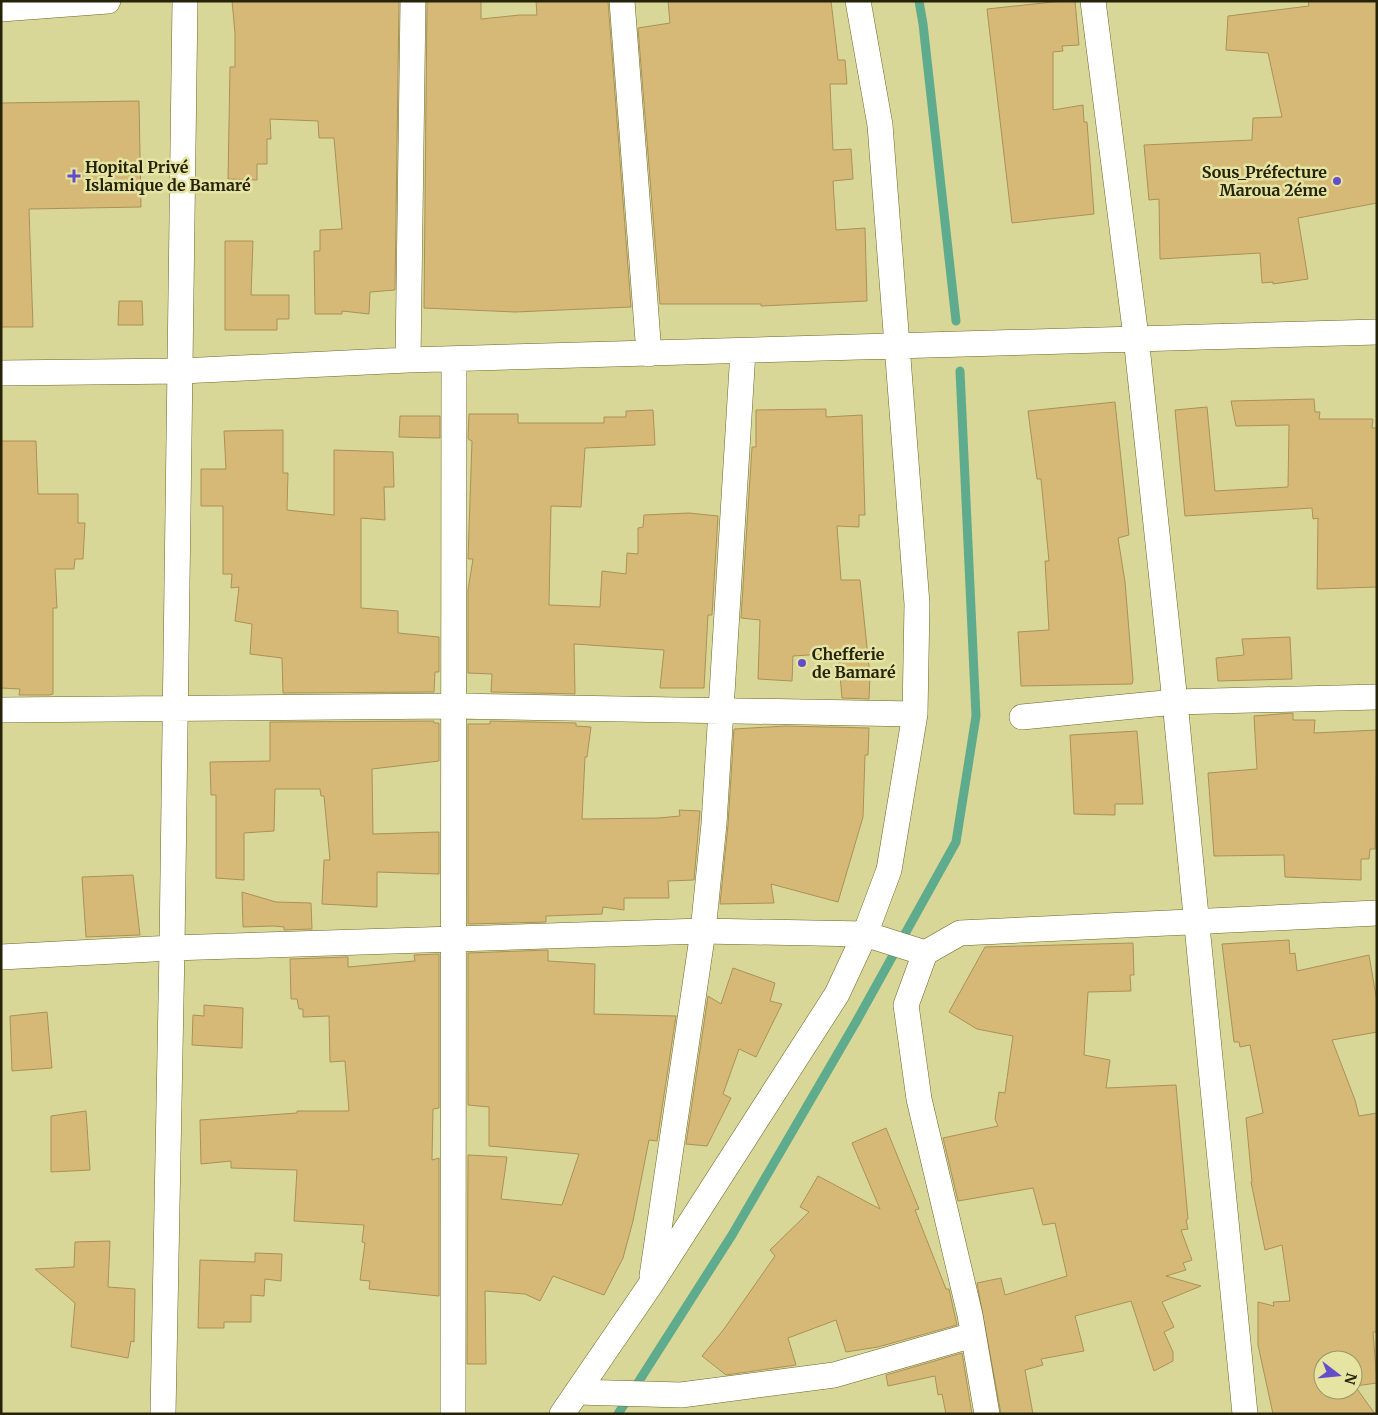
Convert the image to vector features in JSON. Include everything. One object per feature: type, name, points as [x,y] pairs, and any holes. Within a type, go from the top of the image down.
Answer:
[{"type":"street","points":[[1,9],[108,1]]},
{"type":"street","points":[[163,1414],[176,708],[185,1]]},
{"type":"street","points":[[408,360],[413,1]]},
{"type":"street","points":[[622,1],[649,354]]},
{"type":"street","points":[[562,1414],[651,1284],[837,994],[865,934],[889,870],[915,714],[917,604],[880,125],[858,1]]},
{"type":"street","points":[[1093,1],[1136,337],[1176,702],[1195,920],[1245,1414]]},
{"type":"street","points":[[1,373],[181,370],[408,360],[649,354],[1136,337],[1377,332]]},
{"type":"street","points":[[651,1284],[702,930],[714,824],[743,351]]},
{"type":"street","points":[[453,1414],[452,706],[454,359]]},
{"type":"street","points":[[1022,717],[1176,702],[1377,697]]},
{"type":"street","points":[[1,710],[452,706],[915,714]]},
{"type":"street","points":[[987,1414],[973,1335],[919,1099],[906,1005],[925,953],[960,933],[1195,920],[1377,913]]},
{"type":"street","points":[[1,957],[453,937],[702,930],[865,934],[925,953]]},
{"type":"street","points":[[577,1392],[681,1395],[834,1375],[973,1335]]},
{"type":"building","points":[[232,1],[399,1],[395,290],[370,292],[369,314],[342,311],[342,314],[315,314],[314,251],[320,251],[320,230],[342,229],[334,138],[319,138],[318,121],[270,119],[271,139],[267,139],[267,164],[257,164],[257,180],[228,179],[230,67],[235,67],[235,33]]},
{"type":"building","points":[[427,1],[481,1],[481,19],[537,15],[536,1],[608,1],[631,307],[515,312],[424,308]]},
{"type":"building","points":[[668,1],[831,1],[838,60],[845,60],[847,84],[830,84],[833,150],[851,149],[853,179],[833,181],[836,230],[865,228],[867,301],[761,306],[761,304],[660,304],[638,28],[670,23]]},
{"type":"building","points":[[1075,1],[1079,45],[1062,46],[1063,51],[1053,52],[1053,110],[1083,105],[1084,122],[1087,122],[1094,214],[1012,223],[987,9]]},
{"type":"building","points":[[1308,1],[1377,1],[1377,203],[1298,218],[1308,279],[1273,284],[1273,282],[1262,283],[1260,253],[1160,259],[1159,199],[1149,200],[1144,145],[1252,140],[1253,118],[1282,117],[1268,53],[1226,50],[1228,16],[1309,6]]},
{"type":"building","points":[[139,101],[141,207],[29,209],[33,327],[1,327],[1,103]]},
{"type":"building","points":[[225,241],[253,241],[251,295],[289,295],[289,319],[277,319],[277,330],[225,330]]},
{"type":"building","points":[[119,301],[142,301],[143,325],[118,325]]},
{"type":"building","points":[[1314,399],[1315,412],[1320,412],[1319,419],[1373,419],[1372,428],[1377,428],[1377,587],[1317,589],[1318,518],[1313,519],[1312,508],[1185,516],[1175,410],[1207,407],[1215,491],[1288,487],[1289,425],[1236,426],[1231,401]]},
{"type":"building","points":[[1115,402],[1129,535],[1118,538],[1125,582],[1132,684],[1021,686],[1018,632],[1049,630],[1045,561],[1049,561],[1041,479],[1037,479],[1028,411]]},
{"type":"building","points":[[826,409],[826,417],[862,415],[865,515],[859,515],[859,527],[837,526],[841,580],[860,580],[870,676],[869,699],[842,698],[838,653],[793,656],[792,681],[758,679],[760,620],[741,618],[752,447],[756,447],[756,410]]},
{"type":"building","points":[[653,410],[655,445],[585,448],[581,507],[551,506],[549,605],[600,607],[602,571],[626,574],[627,553],[638,554],[638,528],[643,527],[644,515],[689,513],[718,516],[712,615],[708,615],[704,688],[660,688],[664,650],[574,644],[575,694],[491,692],[492,674],[468,673],[468,590],[473,559],[468,559],[472,441],[468,439],[469,414],[518,414],[518,423],[604,423],[604,417],[626,417],[626,411]]},
{"type":"building","points":[[400,416],[440,416],[440,438],[399,437]]},
{"type":"building","points":[[283,430],[283,473],[288,473],[287,510],[334,515],[334,450],[393,452],[394,487],[384,487],[385,520],[361,518],[361,608],[398,611],[398,633],[439,637],[439,672],[435,672],[434,692],[283,693],[282,658],[250,654],[252,624],[235,621],[239,587],[231,588],[232,574],[223,574],[223,506],[201,506],[201,469],[226,469],[224,431]]},
{"type":"building","points":[[1,441],[36,441],[38,494],[78,494],[78,523],[85,523],[83,559],[75,559],[74,569],[55,569],[57,608],[53,608],[53,694],[49,695],[19,695],[20,689],[1,688]]},
{"type":"building","points":[[1290,637],[1292,679],[1218,681],[1216,658],[1244,655],[1242,639]]},
{"type":"building","points":[[1293,713],[1293,720],[1315,720],[1314,733],[1377,730],[1375,849],[1370,849],[1369,859],[1361,859],[1361,880],[1285,877],[1284,855],[1214,856],[1208,773],[1257,769],[1254,716]]},
{"type":"building","points":[[434,721],[434,723],[439,723],[439,761],[372,769],[373,834],[439,832],[439,874],[377,872],[377,907],[322,904],[324,860],[330,860],[324,796],[321,796],[320,789],[275,789],[274,831],[244,833],[244,880],[216,878],[216,795],[211,795],[210,762],[270,761],[270,722]]},
{"type":"building","points":[[490,721],[576,723],[576,726],[591,727],[587,757],[585,757],[582,819],[659,818],[680,816],[679,810],[700,811],[694,880],[668,881],[669,898],[624,898],[624,910],[603,907],[602,914],[546,916],[546,922],[468,924],[468,724],[490,724]]},
{"type":"building","points":[[786,726],[869,728],[868,755],[865,755],[863,817],[838,902],[771,884],[774,903],[720,904],[728,825],[734,729]]},
{"type":"building","points":[[1137,731],[1143,804],[1115,804],[1115,815],[1074,814],[1070,735]]},
{"type":"building","points":[[133,875],[140,935],[86,937],[82,877]]},
{"type":"building","points":[[242,892],[276,902],[311,903],[312,929],[284,930],[284,927],[274,926],[243,927]]},
{"type":"building","points":[[1289,940],[1290,954],[1295,953],[1297,971],[1369,955],[1377,1002],[1377,1032],[1332,1040],[1355,1100],[1359,1116],[1377,1113],[1377,1332],[1373,1332],[1377,1383],[1363,1385],[1363,1350],[1313,1350],[1313,1400],[1363,1400],[1363,1397],[1375,1414],[1273,1414],[1258,1345],[1258,1302],[1274,1306],[1273,1302],[1290,1301],[1282,1245],[1265,1250],[1251,1182],[1246,1118],[1263,1113],[1250,1045],[1240,1047],[1239,1042],[1234,1042],[1222,944]]},
{"type":"building","points":[[1133,943],[1134,975],[1130,975],[1131,991],[1088,992],[1084,1055],[1110,1060],[1106,1088],[1176,1085],[1188,1219],[1186,1220],[1188,1229],[1181,1230],[1192,1260],[1183,1263],[1186,1270],[1166,1276],[1201,1286],[1162,1302],[1174,1327],[1164,1332],[1173,1352],[1173,1361],[1154,1371],[1131,1301],[1075,1316],[1084,1351],[1041,1359],[1043,1365],[1025,1370],[1033,1414],[1001,1414],[977,1283],[1001,1278],[1005,1295],[1067,1276],[1055,1223],[1043,1225],[1033,1188],[958,1201],[943,1138],[998,1126],[995,1119],[999,1092],[1005,1093],[1013,1036],[977,1029],[949,1012],[985,947]]},
{"type":"building","points":[[548,950],[548,961],[595,964],[594,1014],[676,1016],[657,1141],[649,1140],[633,1221],[623,1258],[604,1295],[553,1276],[540,1301],[525,1294],[485,1291],[486,1364],[467,1364],[468,1155],[507,1157],[501,1199],[562,1205],[579,1154],[489,1146],[489,1107],[468,1105],[468,953]]},
{"type":"building","points":[[439,954],[439,1108],[433,1109],[432,1160],[439,1158],[439,1296],[369,1289],[370,1281],[360,1280],[365,1243],[362,1242],[364,1225],[294,1221],[297,1170],[231,1168],[231,1161],[201,1164],[200,1120],[297,1113],[297,1111],[349,1111],[345,1061],[330,1062],[329,1016],[303,1017],[303,1009],[299,1009],[297,999],[291,999],[290,959],[348,957],[348,967],[415,961],[414,955]]},
{"type":"building","points":[[733,968],[775,983],[770,1001],[782,1004],[756,1057],[739,1049],[723,1094],[731,1098],[707,1146],[686,1144],[708,996],[721,1004]]},
{"type":"building","points":[[204,1005],[243,1008],[242,1048],[192,1045],[193,1015],[204,1016]]},
{"type":"building","points":[[47,1012],[52,1068],[12,1071],[10,1016]]},
{"type":"building","points":[[86,1111],[90,1170],[51,1172],[51,1116]]},
{"type":"building","points":[[886,1128],[919,1209],[915,1210],[946,1289],[949,1289],[957,1325],[878,1347],[846,1352],[836,1320],[788,1338],[796,1365],[726,1375],[702,1356],[724,1329],[775,1256],[770,1250],[809,1212],[800,1207],[818,1176],[880,1209],[852,1143]]},
{"type":"building","points":[[110,1241],[108,1287],[135,1289],[134,1342],[131,1341],[128,1358],[71,1347],[75,1303],[35,1269],[74,1267],[75,1242]]},
{"type":"building","points":[[255,1253],[282,1254],[281,1281],[265,1279],[264,1296],[251,1295],[251,1322],[224,1322],[224,1328],[198,1328],[200,1260],[255,1262]]},
{"type":"building","points":[[962,1353],[972,1414],[946,1414],[942,1394],[938,1395],[935,1376],[888,1386],[886,1375]]},
{"type":"waterway","points":[[919,1],[956,321]]},
{"type":"waterway","points":[[618,1414],[732,1235],[856,1022],[956,842],[976,716],[960,371]]},
{"type":"place","name":"Hopital Privé Islamique de Bamaré","points":[[74,176]]},
{"type":"place","name":"Sous_Préfecture Maroua 2éme","points":[[1337,181]]},
{"type":"place","name":"Chefferie de Bamaré","points":[[802,663]]}]
